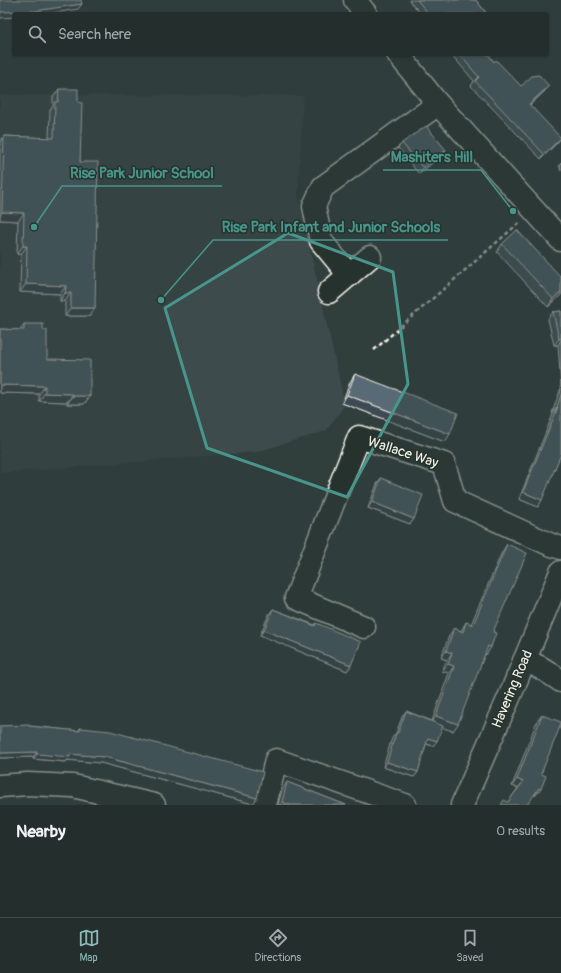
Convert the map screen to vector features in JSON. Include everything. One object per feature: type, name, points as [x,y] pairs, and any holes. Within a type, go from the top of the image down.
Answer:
[{"type":"street","points":[[355,0],[364,12]]},
{"type":"street","points":[[400,56],[438,104],[561,240]]},
{"type":"street","points":[[349,275],[321,241],[314,206],[323,187],[438,104]]},
{"type":"street","points":[[329,292],[370,257]]},
{"type":"street","name":"Wallace Way","points":[[364,627],[296,598],[359,437],[444,464],[455,502],[561,548]]},
{"type":"street","name":"Havering Road","points":[[462,805],[561,572]]},
{"type":"street","points":[[524,661],[532,663],[545,670],[561,682]]},
{"type":"street","points":[[264,805],[276,760],[405,804]]},
{"type":"street","points":[[0,786],[28,784],[73,786],[154,805]]},
{"type":"path","points":[[374,350],[534,210]]},
{"type":"highlighted area","points":[[288,233],[393,272],[408,384],[347,497],[207,448],[165,308]]},
{"type":"shaded area","points":[[0,95],[303,96],[298,195],[345,405],[326,431],[256,452],[0,473]]},
{"type":"building","points":[[0,0],[81,0],[82,4],[35,11],[0,12]]},
{"type":"building","points":[[417,0],[476,0],[485,12],[427,12]]},
{"type":"building","points":[[461,56],[490,56],[494,62],[496,60],[521,86],[532,76],[539,75],[549,86],[529,104],[561,138],[544,154],[475,81],[479,77]]},
{"type":"building","points":[[59,89],[78,89],[78,102],[82,103],[80,162],[98,162],[95,308],[71,308],[71,293],[65,293],[66,286],[26,284],[27,246],[23,246],[24,213],[2,212],[4,136],[54,138],[55,102],[58,102]]},
{"type":"building","points":[[426,126],[446,150],[423,168],[402,143]]},
{"type":"building","points":[[517,230],[561,277],[561,292],[553,299],[502,244]]},
{"type":"building","points":[[561,311],[561,338],[559,339],[553,312]]},
{"type":"building","points":[[24,324],[43,324],[43,330],[47,330],[47,359],[90,360],[90,396],[45,393],[45,386],[0,385],[0,329],[24,330]]},
{"type":"building","points":[[355,374],[458,413],[450,434],[347,395]]},
{"type":"building","points":[[561,395],[561,454],[542,500],[523,492],[558,407]]},
{"type":"building","points":[[381,478],[423,495],[414,519],[372,502]]},
{"type":"building","points":[[507,544],[527,553],[493,632],[496,633],[491,647],[488,646],[458,724],[436,716],[454,666],[448,664],[452,653],[446,651],[454,628],[463,632],[466,622],[473,625]]},
{"type":"building","points":[[273,609],[315,626],[316,623],[361,642],[351,665],[264,630]]},
{"type":"building","points":[[406,711],[443,726],[437,741],[428,738],[418,772],[387,762],[396,733],[398,733]]},
{"type":"building","points":[[542,715],[561,722],[561,724],[541,774],[546,776],[541,789],[539,788],[527,805],[501,805],[504,800],[508,802],[523,782],[517,779]]},
{"type":"building","points":[[29,725],[80,731],[80,728],[110,731],[263,772],[257,798],[105,757],[70,754],[70,757],[37,754],[37,752],[0,753],[0,726]]},
{"type":"building","points":[[287,782],[346,805],[290,805],[282,802]]},
{"type":"place","name":"Mashiters Hill","points":[[513,211]]},
{"type":"place","name":"Rise Park Junior School","points":[[34,227]]},
{"type":"place","name":"Rise Park Infant and Junior Schools","points":[[161,300]]}]
